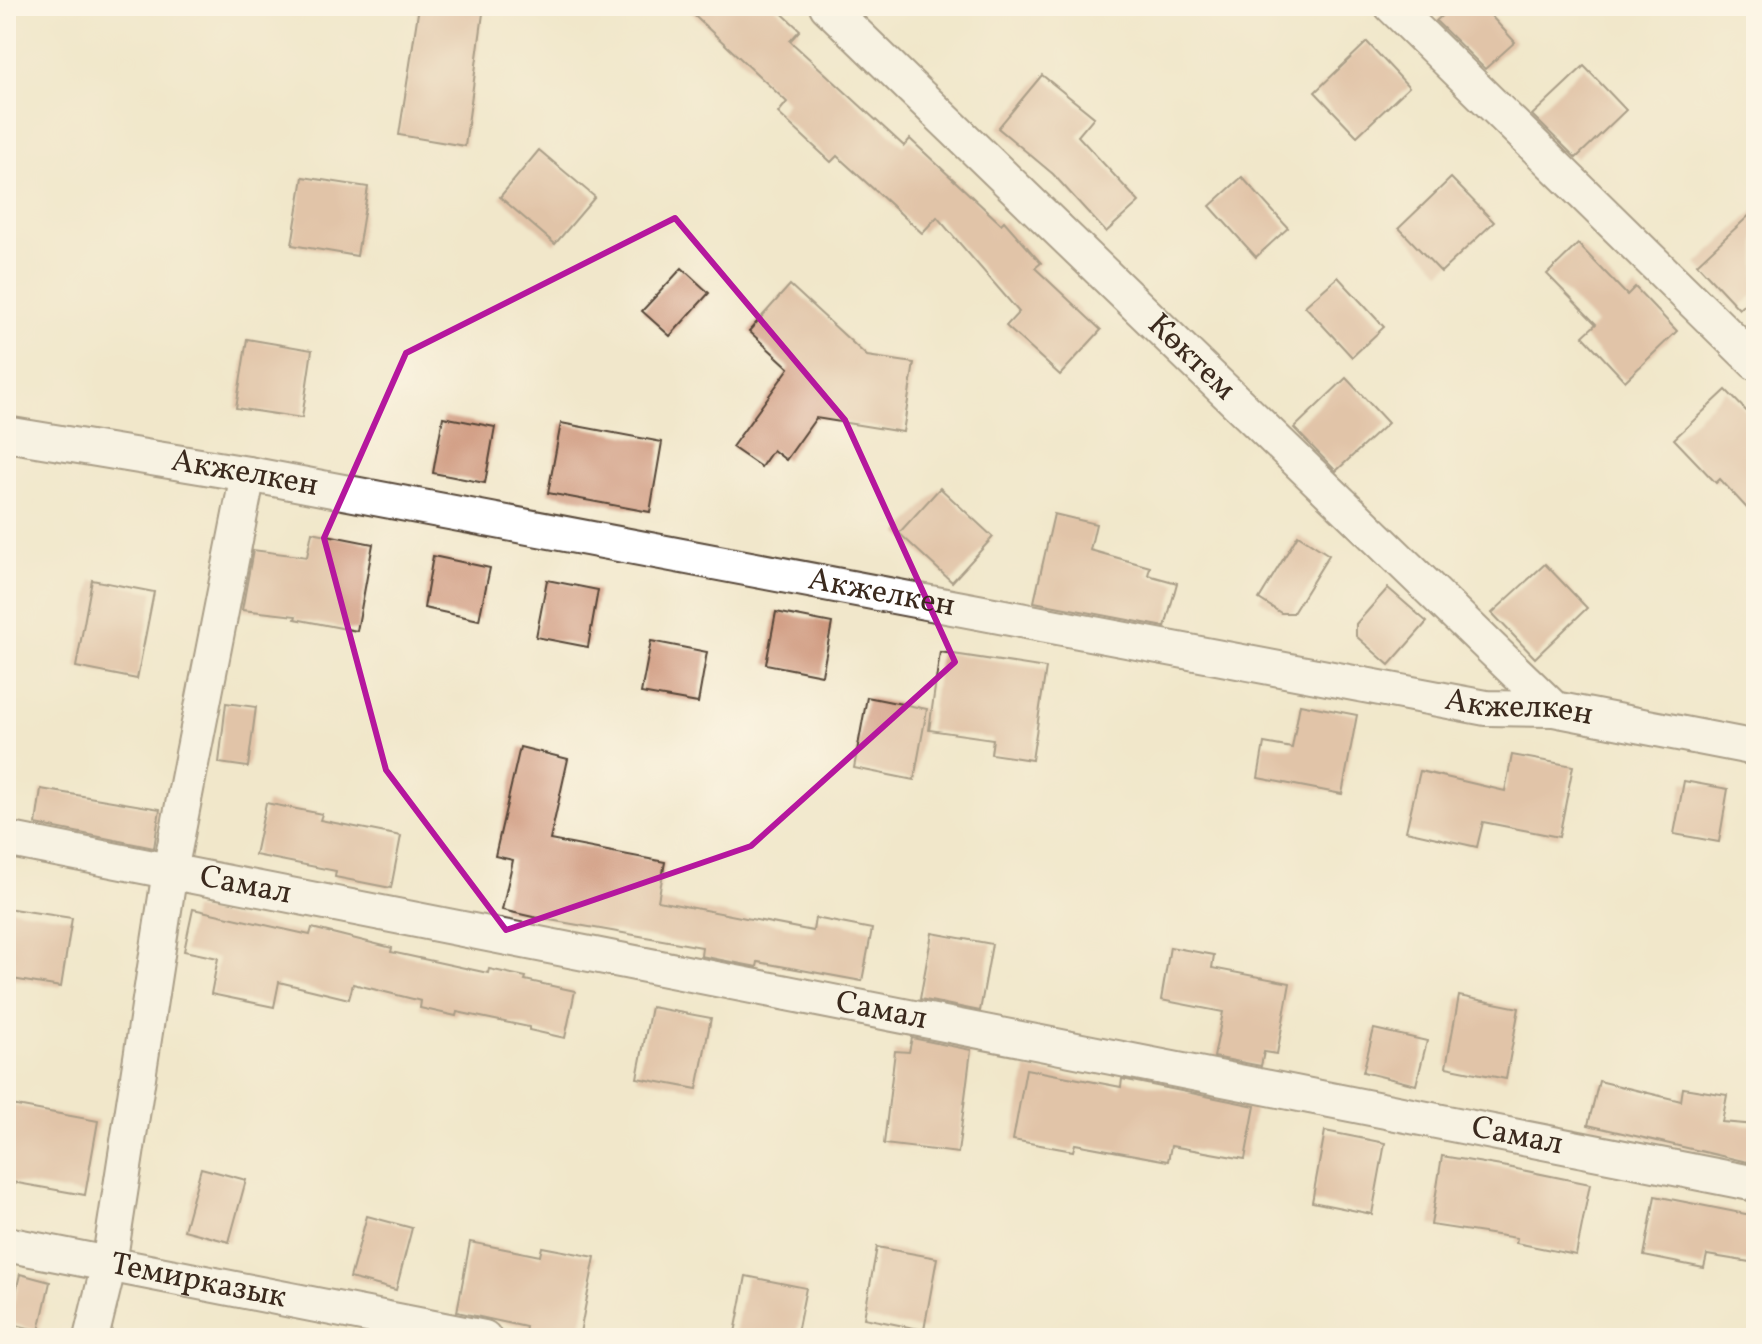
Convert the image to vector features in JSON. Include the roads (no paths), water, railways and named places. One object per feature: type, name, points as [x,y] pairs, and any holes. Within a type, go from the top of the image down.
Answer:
[{"type":"street","name":"Көктем","points":[[827,6],[1554,709]]},
{"type":"street","points":[[1392,6],[1756,363]]},
{"type":"street","name":"Акжелкен","points":[[6,434],[248,474],[1486,708],[1554,709],[1756,748]]},
{"type":"street","points":[[91,1338],[109,1264],[170,871],[248,474]]},
{"type":"street","name":"Самал","points":[[6,839],[1756,1184]]},
{"type":"street","name":"Темирказык","points":[[6,1244],[484,1338]]}]
